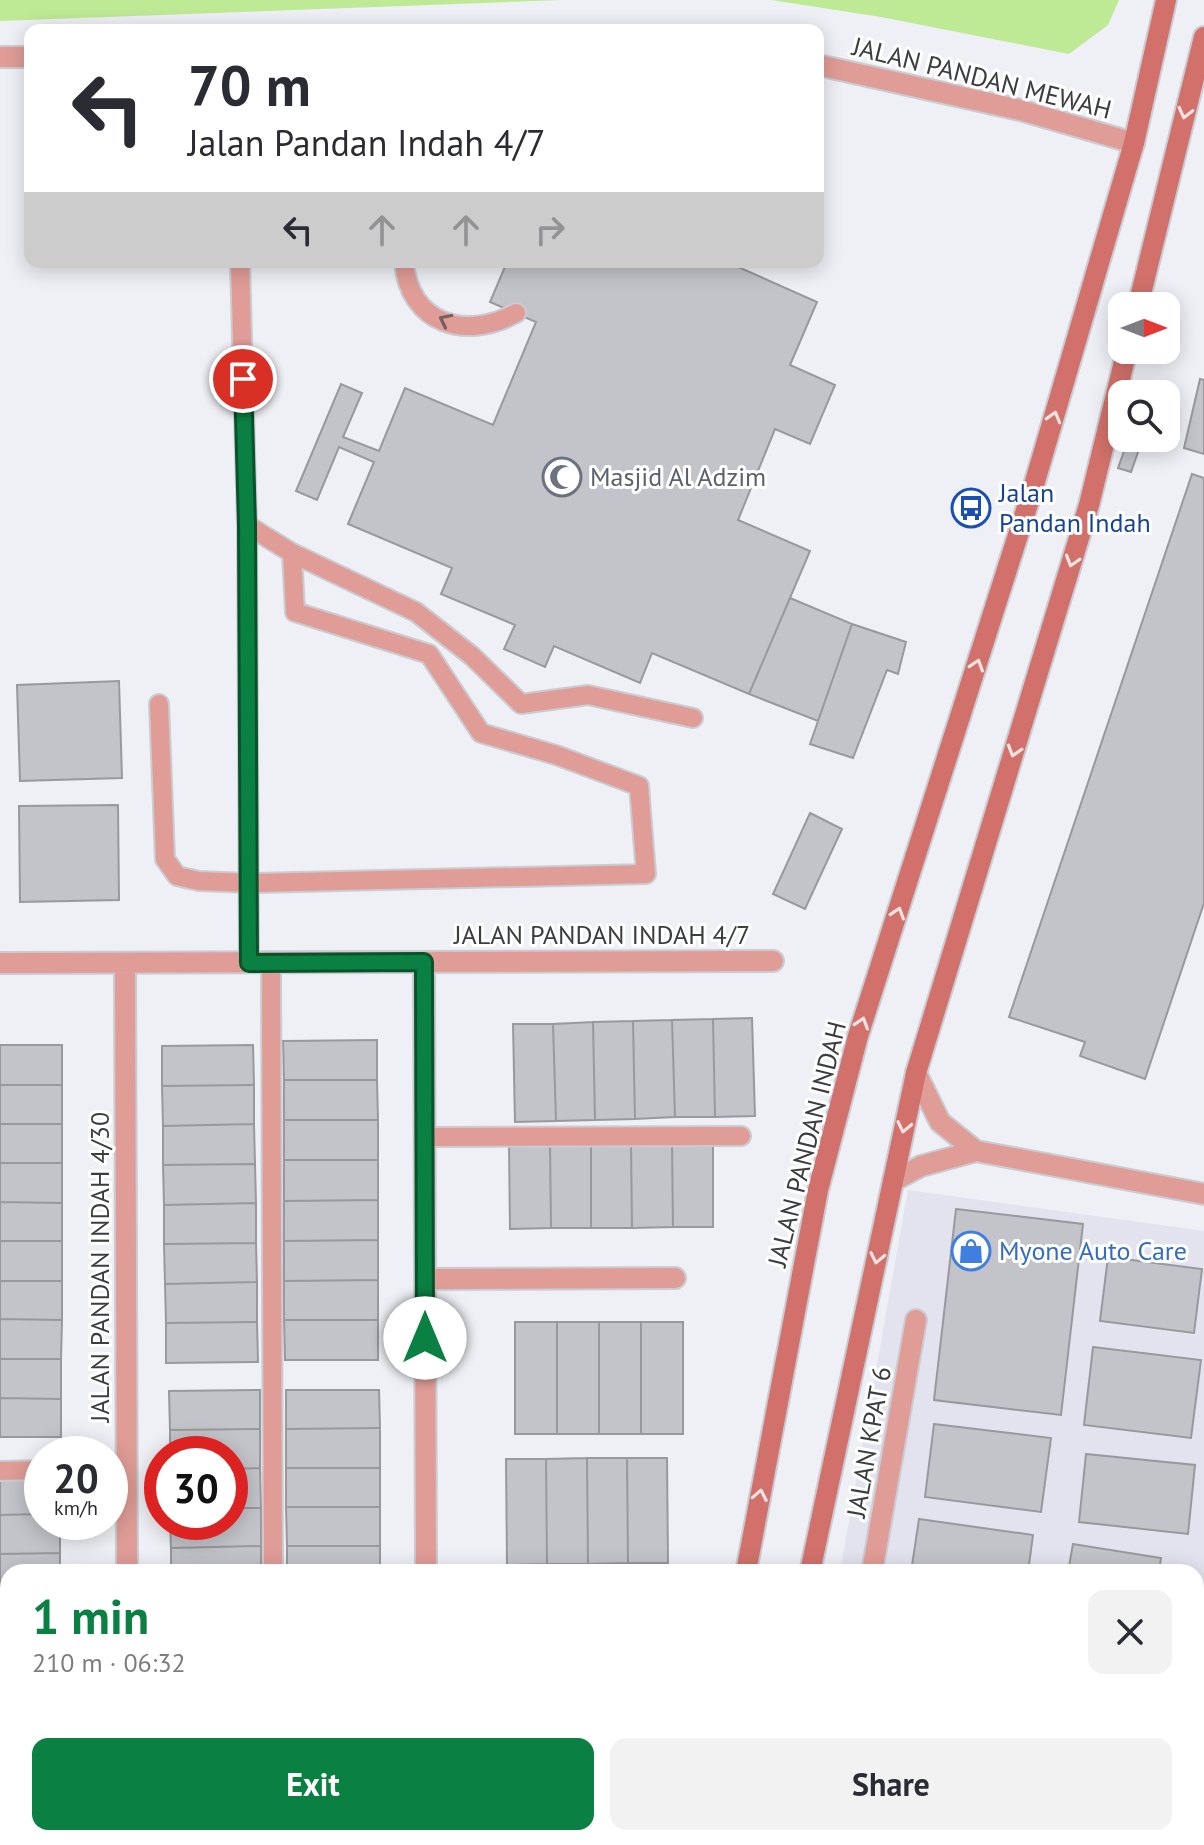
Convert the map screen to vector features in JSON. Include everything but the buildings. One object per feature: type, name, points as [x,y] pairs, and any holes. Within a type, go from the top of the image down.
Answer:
[{"type":"main road","name":"JALAN PANDAN INDAH","points":[[748,1564],[818,1190],[858,1036],[1034,485],[1134,143],[1166,0]]},
{"type":"main road","points":[[1141,292],[1204,37]]},
{"type":"main road","points":[[812,1564],[916,1073],[1089,505],[1124,364]]},
{"type":"street","points":[[0,57],[24,57]]},
{"type":"street","name":"JALAN PANDAN MEWAH","points":[[824,66],[1020,110],[1134,143]]},
{"type":"street","name":"JALAN PANDAN INDAH 4/7","points":[[0,963],[773,961]]},
{"type":"street","points":[[424,962],[426,1564]]},
{"type":"street","name":"JALAN PANDAN INDAH 4/30","points":[[118,1436],[125,963]]},
{"type":"street","points":[[916,1073],[940,1122],[976,1151]]},
{"type":"street","points":[[893,1181],[921,1166],[976,1151],[1204,1194]]},
{"type":"street","points":[[425,1279],[675,1278]]},
{"type":"street","name":"JALAN KPAT 6","points":[[873,1564],[916,1320]]},
{"type":"street","name":"JALAN PANDAN INDAH 4/30","points":[[124,1540],[126,1564]]},
{"type":"street","points":[[1204,1803],[1204,1810]]},
{"type":"lane","points":[[240,268],[247,525],[249,963]]},
{"type":"lane","points":[[404,268],[412,293],[425,309],[441,320],[459,327],[479,328],[498,323],[516,313]]},
{"type":"lane","points":[[247,525],[292,553],[416,612],[472,656],[521,704],[588,695],[693,718]]},
{"type":"lane","points":[[159,704],[165,859],[177,876],[199,881],[249,883],[646,874],[639,786],[556,755],[481,733],[429,654],[295,612],[292,553]]},
{"type":"lane","points":[[271,963],[273,1564]]},
{"type":"lane","points":[[425,1137],[741,1136]]},
{"type":"lane","points":[[0,1471],[24,1470]]},
{"type":"shaded area","points":[[908,1190],[1204,1231],[1204,1564],[841,1564]]},
{"type":"green space","points":[[0,0],[563,0],[0,21]]},
{"type":"green space","points":[[771,0],[1119,0],[1108,25],[1069,54],[881,17]]},
{"type":"place","name":"Masjid Al Adzim","points":[[562,477]]},
{"type":"place","name":"Jalan Pandan Indah","points":[[971,508]]},
{"type":"place","name":"Myone Auto Care","points":[[971,1251]]},
{"type":"route","points":[[243,379],[247,525],[249,963],[424,962],[425,1338]]}]
